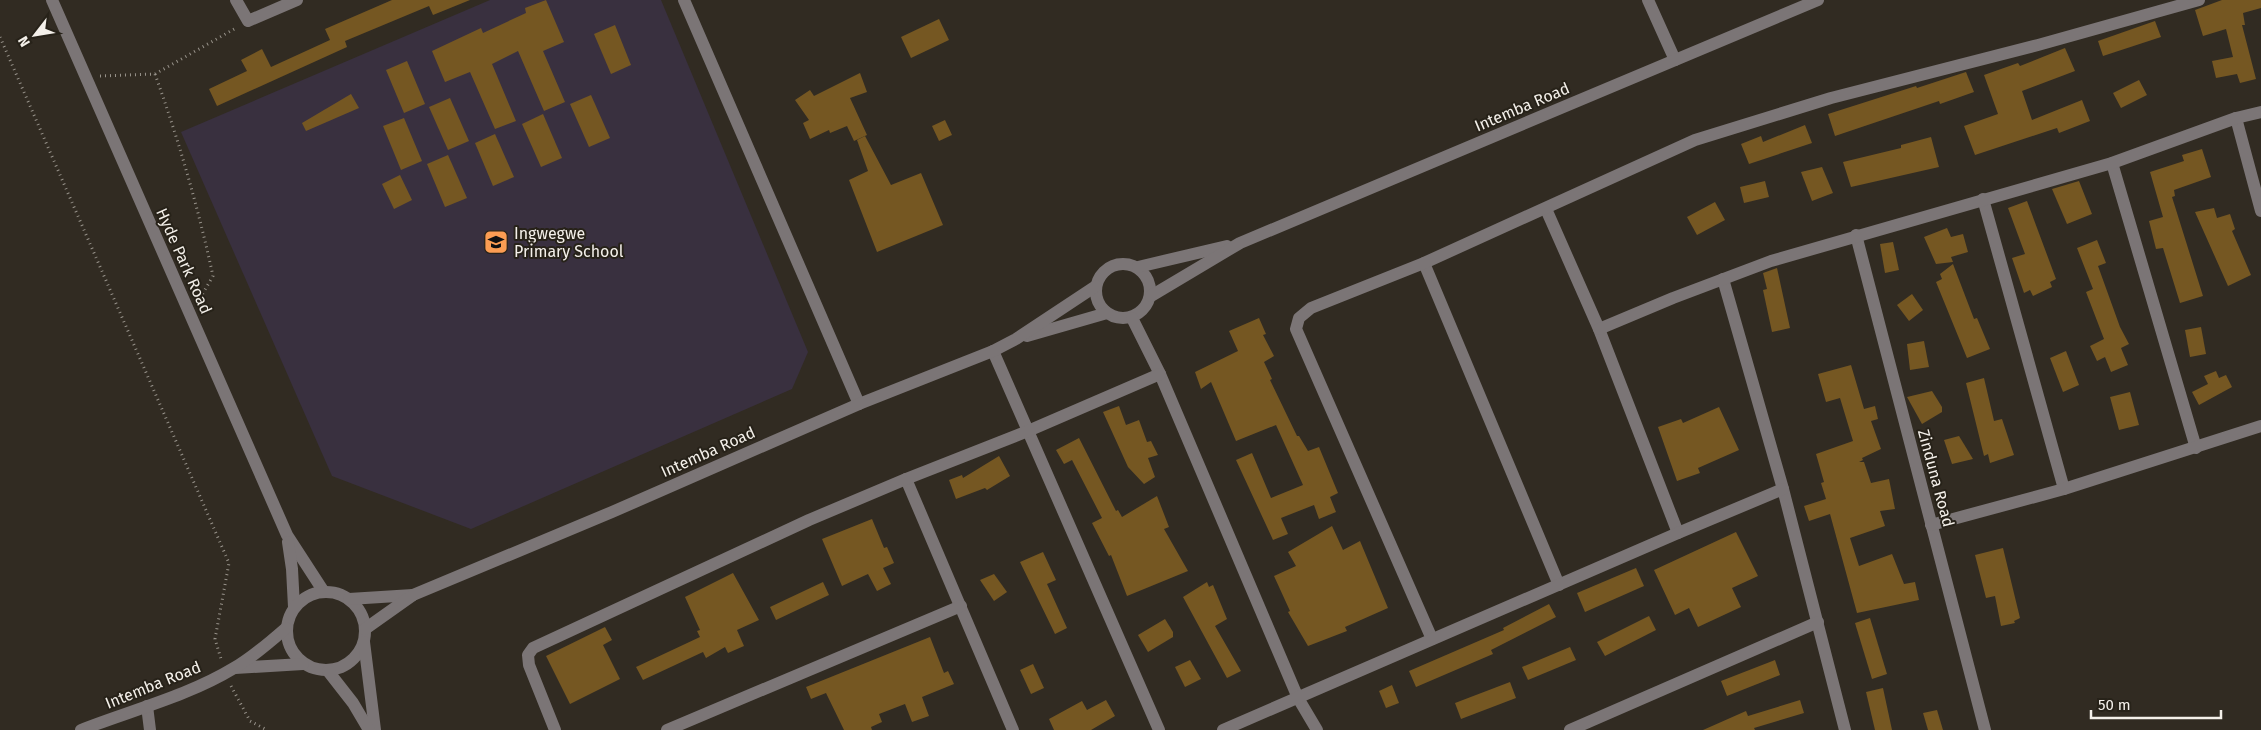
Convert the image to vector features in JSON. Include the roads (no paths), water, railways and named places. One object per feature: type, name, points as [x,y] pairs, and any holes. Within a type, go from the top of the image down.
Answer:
[{"type":"street","name":"Hyde Park Road","points":[[52,0],[287,536]]},
{"type":"street","points":[[236,0],[248,21],[297,0]]},
{"type":"street","points":[[684,0],[859,404]]},
{"type":"street","points":[[1648,0],[1675,60]]},
{"type":"street","name":"Intemba Road","points":[[1240,244],[1818,0]]},
{"type":"street","points":[[1432,639],[1296,329],[1299,318],[1311,308],[1424,263],[1695,140],[1831,98],[2199,0]]},
{"type":"street","points":[[1599,329],[1723,278],[1770,261],[2112,163],[2236,118],[2261,112]]},
{"type":"street","points":[[2236,118],[2261,210]]},
{"type":"street","points":[[2112,163],[2196,448]]},
{"type":"street","points":[[1983,199],[2064,489]]},
{"type":"street","points":[[1546,209],[1599,329],[1678,533]]},
{"type":"street","name":"Zinduna Road","points":[[1856,235],[1985,730]]},
{"type":"street","points":[[1016,339],[1096,286],[1104,270],[1121,263],[1138,267],[1240,244]]},
{"type":"street","points":[[1151,296],[1240,244]]},
{"type":"street","points":[[1424,263],[1559,585]]},
{"type":"street","points":[[1096,286],[1098,301],[1107,313],[1119,319],[1132,318],[1145,310],[1151,296],[1149,280],[1138,267]]},
{"type":"street","points":[[1723,278],[1783,489],[1845,730]]},
{"type":"street","points":[[1016,339],[1107,313]]},
{"type":"street","points":[[1132,318],[1160,374],[1298,698],[1317,730]]},
{"type":"street","name":"Intemba Road","points":[[413,595],[603,516],[859,404],[993,351],[1016,339]]},
{"type":"street","points":[[993,351],[1159,730]]},
{"type":"street","points":[[556,730],[529,665],[528,655],[533,648],[809,520],[906,479],[1028,432],[1160,374]]},
{"type":"street","points":[[1931,525],[2064,489],[2261,426]]},
{"type":"street","points":[[906,479],[961,606],[1011,729]]},
{"type":"street","points":[[1223,730],[1783,489]]},
{"type":"street","points":[[287,536],[324,592]]},
{"type":"street","points":[[287,536],[292,569],[294,607]]},
{"type":"street","points":[[375,730],[365,636],[363,618],[357,608],[349,599],[337,594],[324,592],[313,594],[303,599],[294,607],[289,617],[286,628],[288,642],[293,654],[303,664],[315,669],[328,671],[344,667],[357,657],[365,636],[413,595]]},
{"type":"street","points":[[349,599],[413,595]]},
{"type":"street","points":[[668,730],[961,606]]},
{"type":"street","points":[[1570,730],[1818,622]]},
{"type":"street","points":[[230,671],[286,628]]},
{"type":"street","points":[[230,671],[303,664]]},
{"type":"street","name":"Intemba Road","points":[[81,730],[147,706],[230,671]]},
{"type":"street","points":[[328,671],[353,703],[369,730]]},
{"type":"street","points":[[147,706],[150,730]]},
{"type":"place","name":"Ingwegwe Primary School","points":[[496,242]]}]
